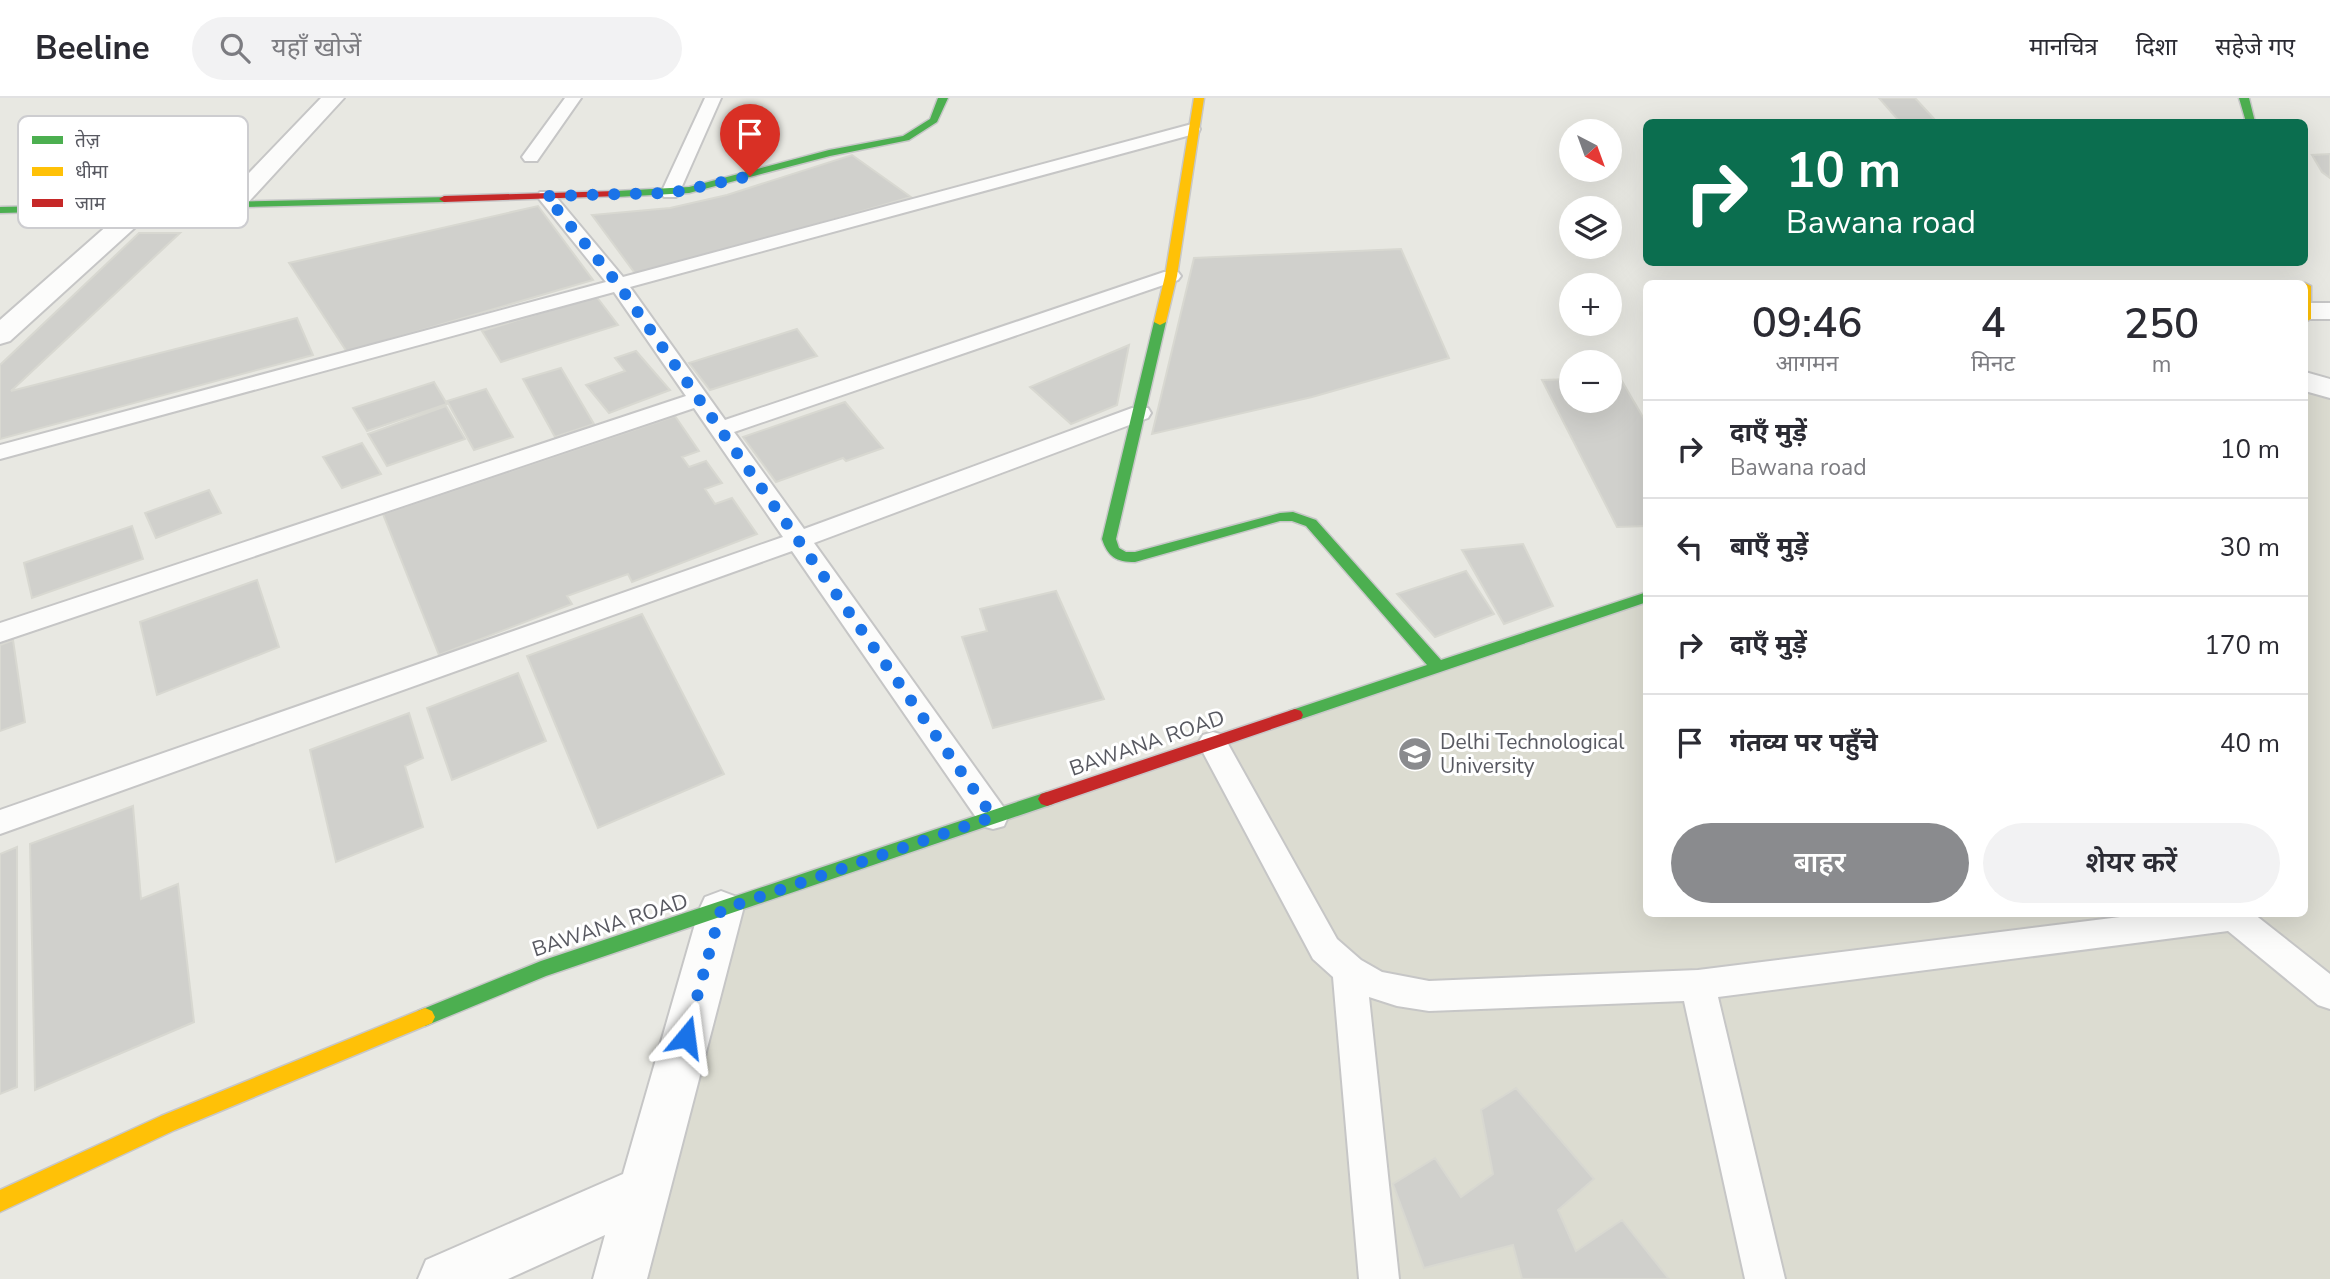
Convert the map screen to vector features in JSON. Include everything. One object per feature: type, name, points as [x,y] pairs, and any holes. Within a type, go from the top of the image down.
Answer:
[{"type":"street","points":[[248,188],[333,98]]},
{"type":"street","points":[[248,204],[670,193],[731,181],[818,155],[907,137],[933,122],[943,98]]},
{"type":"street","points":[[1199,98],[1171,276],[1109,540],[1113,551],[1123,557],[1135,557],[1280,517],[1303,518],[1311,523],[1438,667]]},
{"type":"street","points":[[2245,98],[2250,119]]},
{"type":"street","points":[[0,211],[18,210]]},
{"type":"street","points":[[0,335],[120,228]]},
{"type":"street","points":[[2308,382],[2330,389]]},
{"type":"street","name":"BAWANA ROAD","points":[[0,1201],[169,1123],[541,969],[1643,598]]},
{"type":"street","points":[[620,1279],[721,910]]},
{"type":"street","points":[[445,1279],[644,1191]]},
{"type":"lane","points":[[531,157],[573,98]]},
{"type":"lane","points":[[670,193],[713,98]]},
{"type":"lane","points":[[0,452],[1192,130]]},
{"type":"lane","points":[[546,196],[618,284],[993,817]]},
{"type":"lane","points":[[720,429],[1171,276]]},
{"type":"lane","points":[[0,633],[699,399]]},
{"type":"lane","points":[[0,822],[798,540],[1140,413]]},
{"type":"lane","points":[[1213,743],[1325,949],[1349,972],[1387,990],[1429,996],[1699,985],[2217,917]]},
{"type":"lane","points":[[2234,917],[2330,994]]},
{"type":"lane","points":[[1349,972],[1379,1279]]},
{"type":"lane","points":[[1699,985],[1765,1279]]},
{"type":"shaded area","name":"Delhi Technological University","points":[[2308,384],[2330,391],[2330,1279],[623,1279],[721,910],[1643,598],[1643,917],[2308,917]]},
{"type":"building","points":[[1879,98],[1915,98],[1934,119],[1897,119]]},
{"type":"building","points":[[2330,154],[2330,178],[2322,172],[2312,155]]},
{"type":"building","points":[[852,155],[911,197],[637,276],[592,215],[670,208],[727,195]]},
{"type":"building","points":[[538,206],[593,280],[347,352],[289,263]]},
{"type":"building","points":[[139,233],[180,233],[11,391],[297,318],[313,355],[0,439],[0,365]]},
{"type":"building","points":[[1401,249],[1449,358],[1312,397],[1152,434],[1194,258]]},
{"type":"building","points":[[596,296],[618,325],[501,362],[482,331]]},
{"type":"building","points":[[797,329],[817,356],[710,390],[689,363]]},
{"type":"building","points":[[1129,345],[1117,405],[1071,424],[1030,387]]},
{"type":"building","points":[[636,351],[670,390],[609,413],[586,385],[625,371],[615,358]]},
{"type":"building","points":[[561,368],[594,424],[555,437],[523,379]]},
{"type":"building","points":[[1559,379],[1559,413],[1622,413],[1622,381],[1643,417],[1643,526],[1617,527],[1542,380]]},
{"type":"building","points":[[434,382],[447,404],[367,431],[353,408]]},
{"type":"building","points":[[486,389],[513,437],[474,450],[447,401]]},
{"type":"building","points":[[845,402],[883,448],[846,461],[843,458],[776,482],[743,437]]},
{"type":"building","points":[[446,406],[465,439],[387,466],[368,434]]},
{"type":"building","points":[[675,416],[699,451],[682,457],[689,467],[706,461],[722,483],[705,489],[715,504],[732,498],[757,534],[632,582],[628,574],[567,596],[572,604],[439,655],[383,514]]},
{"type":"building","points":[[362,443],[381,474],[342,488],[323,457]]},
{"type":"building","points":[[209,490],[221,513],[156,538],[145,513]]},
{"type":"building","points":[[132,526],[143,559],[32,598],[24,563]]},
{"type":"building","points":[[1523,544],[1553,606],[1504,624],[1462,550]]},
{"type":"building","points":[[1466,571],[1494,614],[1435,637],[1397,594]]},
{"type":"building","points":[[257,580],[279,647],[157,695],[140,622]]},
{"type":"building","points":[[1056,591],[1104,699],[993,728],[962,637],[987,631],[980,609]]},
{"type":"building","points":[[642,614],[724,774],[598,828],[527,656]]},
{"type":"building","points":[[13,640],[25,722],[0,731],[0,645]]},
{"type":"building","points":[[518,673],[546,741],[452,780],[427,708]]},
{"type":"building","points":[[409,713],[423,758],[405,766],[423,827],[336,862],[310,750]]},
{"type":"building","points":[[133,806],[141,899],[178,884],[194,1022],[35,1090],[30,844]]},
{"type":"building","points":[[17,847],[17,1087],[0,1094],[0,854]]},
{"type":"building","points":[[1516,1088],[1594,1179],[1558,1210],[1576,1251],[1622,1220],[1669,1279],[1522,1279],[1513,1245],[1424,1268],[1393,1184],[1435,1158],[1461,1197],[1493,1174],[1481,1110]]},
{"type":"traffic: fast","points":[[616,194],[689,190],[829,153],[906,138],[934,120],[943,98]]},
{"type":"traffic: fast","points":[[2244,98],[2250,119]]},
{"type":"traffic: fast","points":[[248,204],[444,199]]},
{"type":"traffic: fast","points":[[0,210],[18,210]]},
{"type":"traffic: fast","points":[[1160,322],[1109,539],[1113,551],[1123,557],[1135,557],[1280,517],[1293,516],[1311,523],[1438,667]]},
{"type":"traffic: fast","points":[[1295,715],[1643,598]]},
{"type":"traffic: fast","points":[[425,1017],[541,969],[1047,799]]},
{"type":"traffic: slow","points":[[1160,322],[1171,276],[1199,98]]},
{"type":"traffic: slow","points":[[0,1201],[168,1123],[425,1017]]},
{"type":"traffic: jam","points":[[444,199],[616,194]]},
{"type":"traffic: jam","points":[[1047,799],[1295,715]]},
{"type":"place","name":"Delhi Technological University","points":[[1415,754]]},
{"type":"route","points":[[686,1037],[721,910],[993,817],[618,284],[546,196],[670,193],[750,176]]}]
